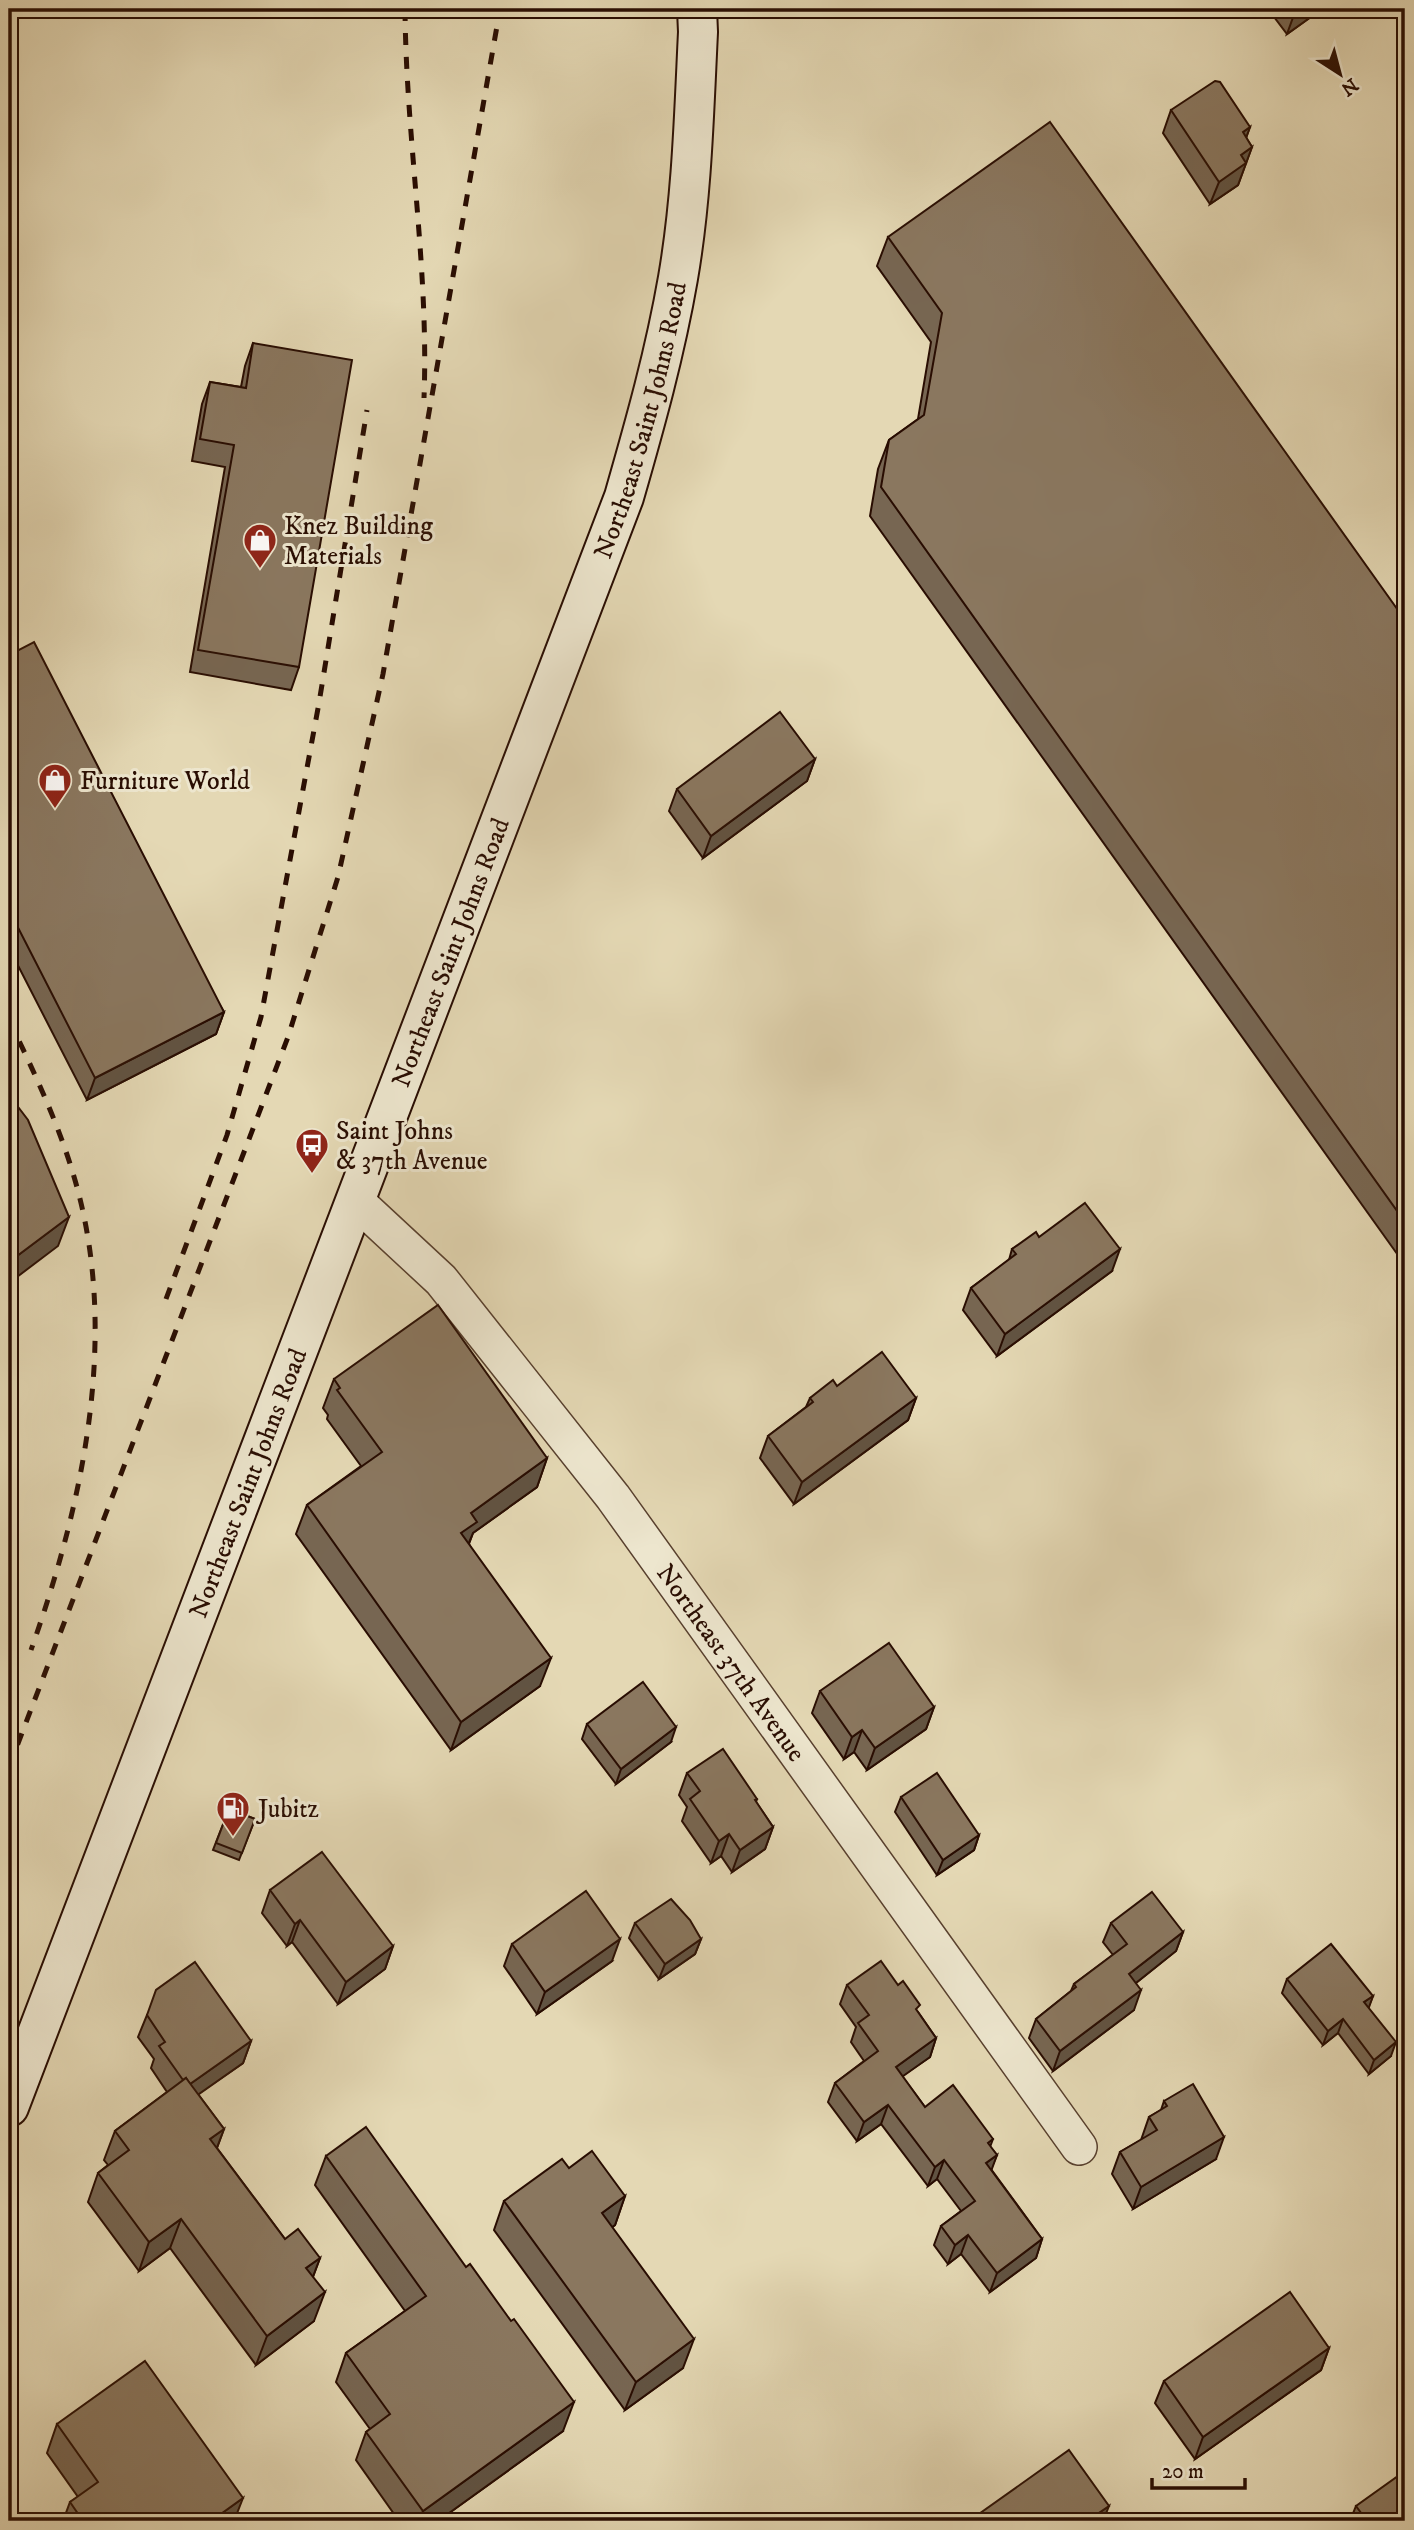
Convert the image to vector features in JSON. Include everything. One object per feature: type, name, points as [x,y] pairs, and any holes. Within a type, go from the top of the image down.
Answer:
[{"type":"main road","name":"Northeast Saint Johns Road","points":[[9,2107],[357,1202],[628,484],[658,377],[678,277],[690,181],[697,9]]},
{"type":"street","name":"Northeast 37th Avenue","points":[[357,1202],[440,1280],[613,1497],[1079,2147]]},
{"type":"building","points":[[1215,81],[1220,82],[1250,127],[1243,132],[1252,147],[1241,155],[1246,163],[1219,182],[1171,110]]},
{"type":"building","points":[[1050,122],[1405,620],[1405,1222],[881,487],[889,440],[924,415],[942,313],[888,237]]},
{"type":"building","name":"Knez Building Materials","points":[[253,343],[352,360],[299,667],[198,650],[234,445],[200,439],[210,382],[246,388]]},
{"type":"building","name":"Furniture World","points":[[34,642],[224,1012],[95,1078],[9,910],[9,655]]},
{"type":"building","points":[[780,712],[815,759],[711,836],[677,789]]},
{"type":"building","points":[[9,1095],[28,1120],[69,1217],[9,1262]]},
{"type":"building","points":[[1085,1203],[1120,1249],[1005,1334],[971,1288],[1016,1254],[1012,1249],[1036,1232],[1039,1237]]},
{"type":"building","points":[[438,1305],[547,1458],[471,1513],[477,1522],[461,1533],[551,1658],[461,1722],[307,1505],[382,1452],[337,1390],[340,1388],[334,1379]]},
{"type":"building","points":[[882,1352],[916,1398],[802,1482],[768,1436],[813,1402],[810,1398],[833,1380],[837,1386]]},
{"type":"building","points":[[889,1643],[934,1707],[875,1748],[862,1730],[852,1737],[820,1691]]},
{"type":"building","points":[[643,1682],[676,1727],[621,1769],[587,1724]]},
{"type":"building","points":[[723,1749],[773,1827],[740,1850],[729,1834],[719,1841],[690,1799],[700,1791],[687,1773]]},
{"type":"building","points":[[937,1773],[979,1835],[943,1860],[901,1797]]},
{"type":"building","name":"Jubitz","points":[[229,1809],[255,1819],[242,1853],[216,1843]]},
{"type":"building","points":[[322,1852],[393,1946],[346,1982],[300,1920],[295,1924],[270,1890]]},
{"type":"building","points":[[586,1891],[620,1939],[545,1992],[512,1944]]},
{"type":"building","points":[[1152,1892],[1183,1932],[1129,1974],[1141,1990],[1060,2051],[1036,2019],[1076,1987],[1074,1984],[1127,1944],[1111,1923]]},
{"type":"building","points":[[671,1899],[690,1920],[701,1939],[665,1964],[635,1923]]},
{"type":"building","points":[[1331,1944],[1373,1996],[1364,2002],[1396,2042],[1374,2060],[1343,2019],[1328,2031],[1287,1979]]},
{"type":"building","points":[[881,1961],[898,1985],[903,1981],[920,2005],[916,2009],[936,2038],[896,2067],[925,2107],[953,2085],[993,2139],[988,2143],[997,2155],[986,2163],[1042,2239],[997,2273],[968,2235],[955,2245],[941,2226],[975,2201],[944,2160],[935,2167],[888,2105],[864,2122],[835,2083],[878,2051],[858,2023],[869,2015],[847,1985]]},
{"type":"building","points":[[195,1962],[251,2041],[190,2084],[186,2078],[183,2080],[159,2046],[165,2042],[147,2015],[156,1990]]},
{"type":"building","points":[[186,2078],[224,2129],[210,2139],[285,2239],[298,2229],[320,2258],[306,2268],[325,2292],[267,2336],[181,2219],[149,2242],[98,2173],[129,2150],[115,2131]]},
{"type":"building","points":[[1193,2084],[1224,2137],[1141,2187],[1120,2152],[1157,2130],[1149,2117],[1167,2106],[1164,2101]]},
{"type":"building","points":[[366,2127],[466,2267],[470,2264],[511,2321],[514,2319],[574,2402],[423,2511],[366,2432],[390,2414],[346,2353],[426,2296],[326,2156]]},
{"type":"building","points":[[592,2151],[625,2196],[602,2213],[694,2339],[636,2382],[504,2201],[562,2159],[569,2168]]},
{"type":"building","points":[[1290,2292],[1329,2348],[1203,2437],[1164,2381]]},
{"type":"building","points":[[145,2361],[243,2498],[211,2521],[83,2521],[70,2502],[98,2482],[57,2424]]},
{"type":"building","points":[[1069,2450],[1109,2506],[1087,2521],[969,2521]]},
{"type":"building","points":[[1405,2471],[1405,2521],[1367,2521],[1356,2506]]},
{"type":"railway","points":[[405,9],[423,301],[424,398]]},
{"type":"railway","points":[[9,1767],[288,1037],[338,877],[383,674],[500,9]]},
{"type":"railway","points":[[166,1299],[227,1135],[261,1017],[319,703],[367,410]]},
{"type":"railway","points":[[9,1020],[50,1109],[75,1179],[91,1259],[95,1315],[94,1372],[78,1486],[65,1541],[31,1650]]},
{"type":"place","name":"Knez Building Materials","points":[[260,570]]},
{"type":"place","name":"Furniture World","points":[[55,810]]},
{"type":"place","name":"Saint Johns & 37th Avenue","points":[[312,1175]]},
{"type":"place","name":"Jubitz","points":[[233,1838]]}]
